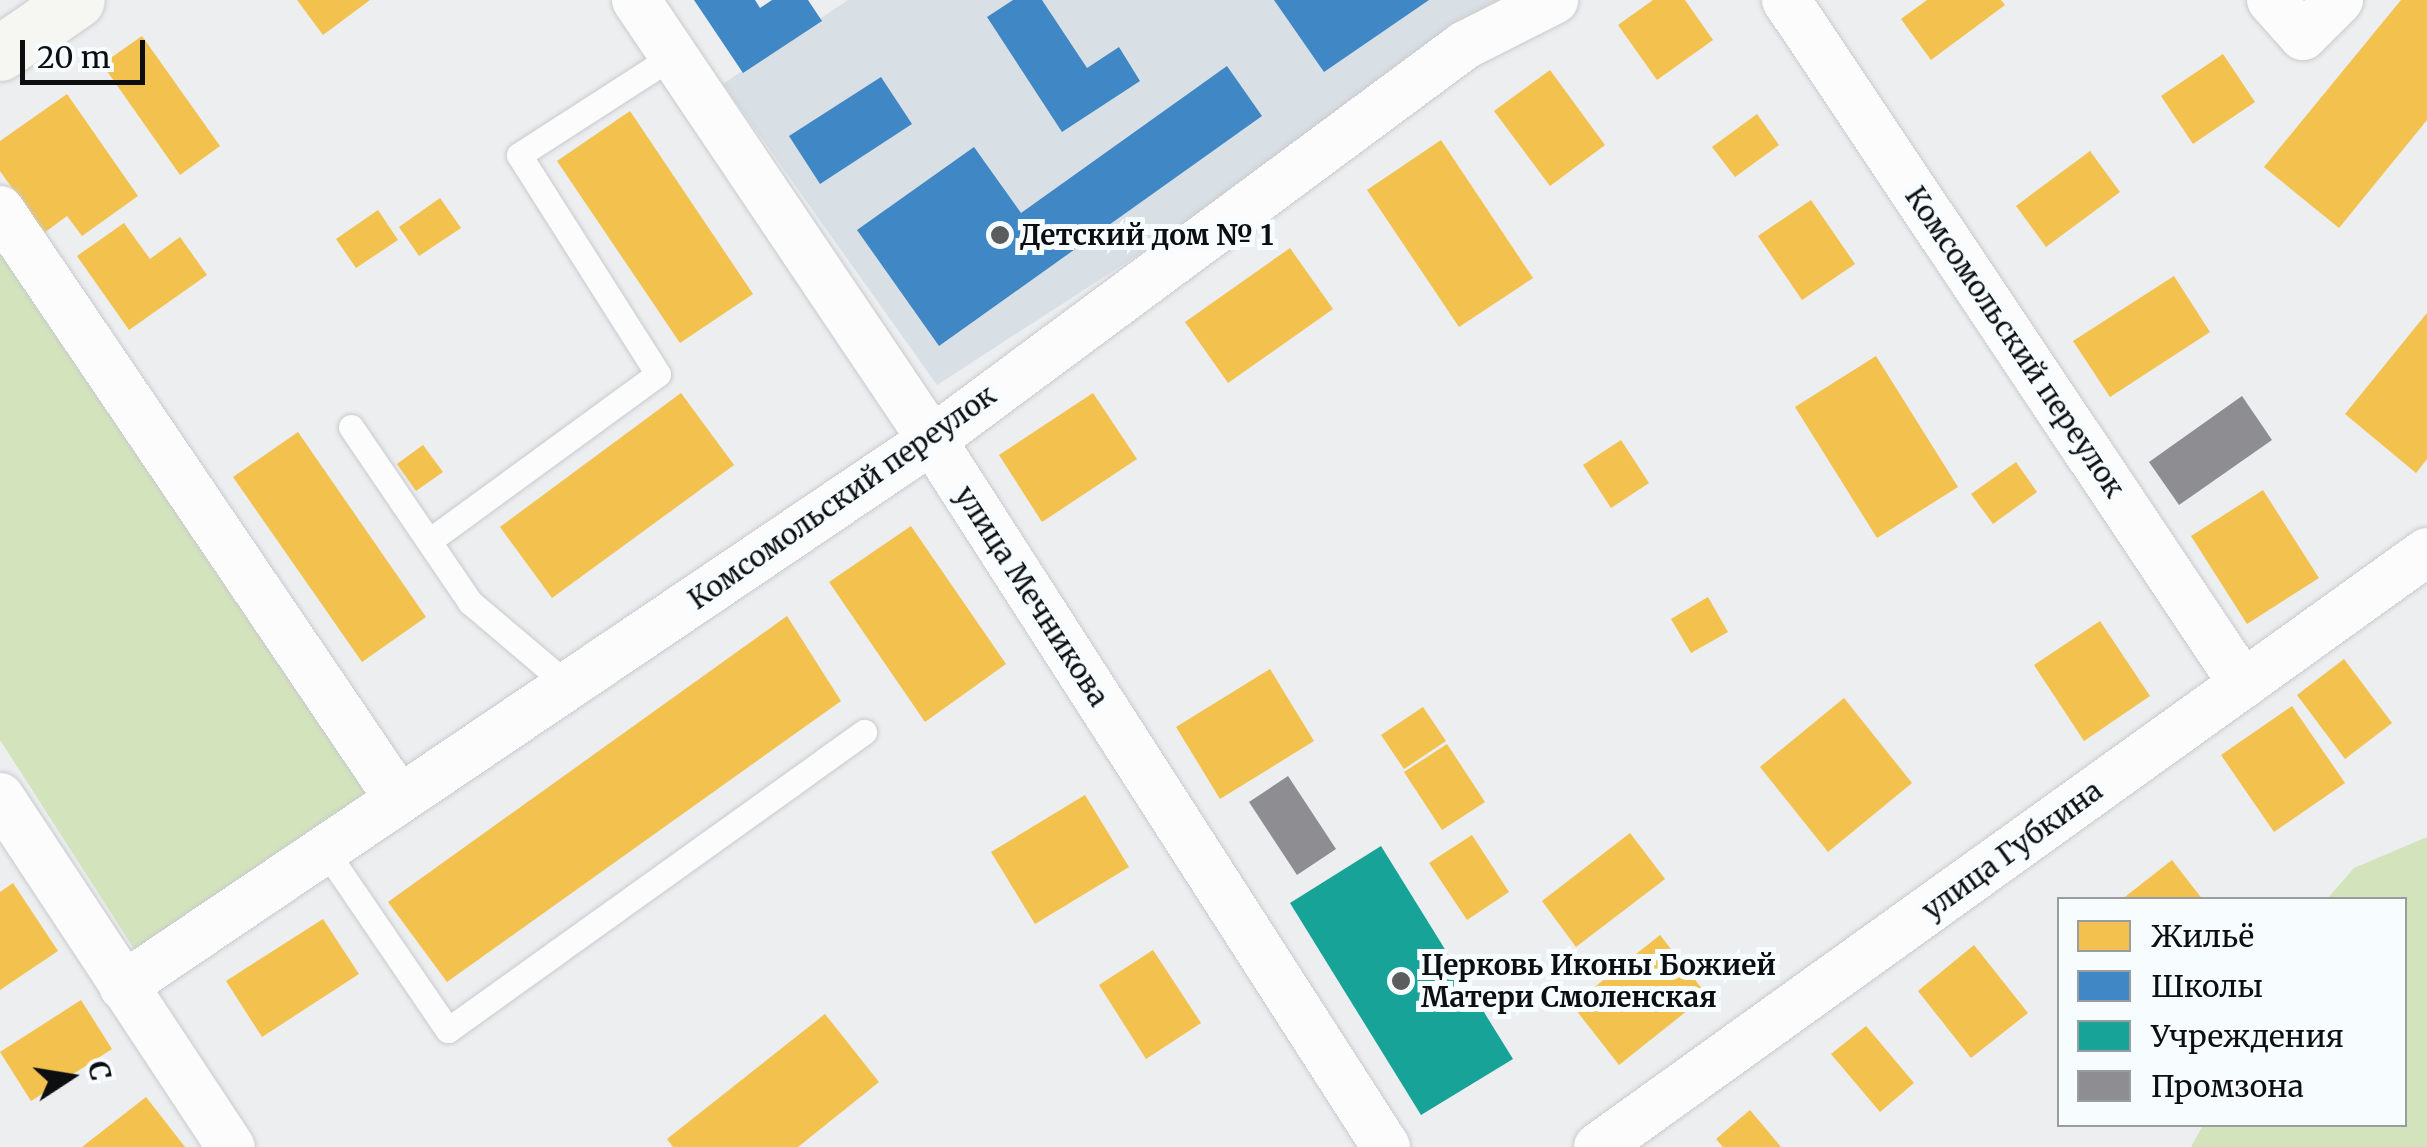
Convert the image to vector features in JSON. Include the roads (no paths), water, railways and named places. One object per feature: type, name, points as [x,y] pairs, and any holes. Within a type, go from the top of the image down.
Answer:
[{"type":"street","points":[[0,53],[76,0]]},
{"type":"street","name":"улица Мечникова","points":[[636,0],[676,54],[932,440],[1386,1147]]},
{"type":"street","name":"Комсомольский переулок","points":[[123,986],[932,440],[1464,44],[1554,0]]},
{"type":"street","name":"Комсомольский переулок","points":[[1786,0],[2243,684]]},
{"type":"street","points":[[2272,0],[2303,36],[2339,0]]},
{"type":"street","points":[[0,210],[399,798]]},
{"type":"street","name":"улица Губкина","points":[[1598,1147],[2427,552]]},
{"type":"street","points":[[0,797],[231,1147]]},
{"type":"lane","points":[[429,541],[658,374],[519,155],[676,54]]},
{"type":"lane","points":[[350,427],[470,602],[568,685]]},
{"type":"lane","points":[[325,850],[448,1030],[864,732]]},
{"type":"place","name":"Детский дом № 1","points":[[1000,235]]},
{"type":"place","name":"Церковь Иконы Божией Матери Смоленская","points":[[1401,981]]}]
